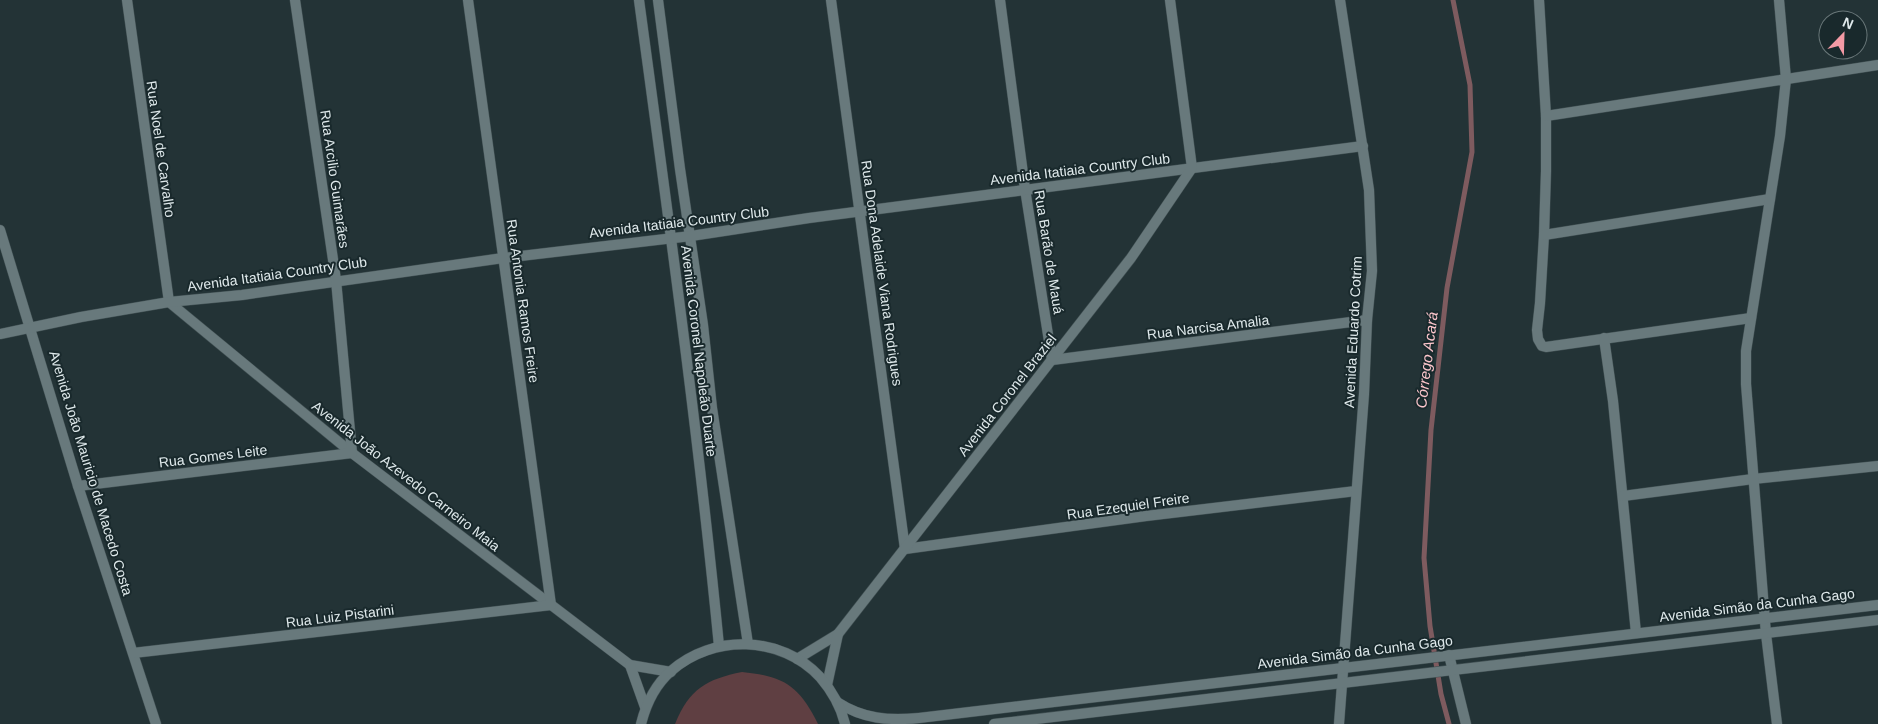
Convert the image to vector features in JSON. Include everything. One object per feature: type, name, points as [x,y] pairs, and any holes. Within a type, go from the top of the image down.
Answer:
[{"type":"street","name":"Rua Noel de Carvalho","points":[[127,0],[169,302]]},
{"type":"street","name":"Rua Arcilio Guimarães","points":[[294,0],[336,280],[352,453]]},
{"type":"street","name":"Rua Antonia Ramos Freire","points":[[468,0],[551,605]]},
{"type":"street","name":"Avenida Coronel Napoleão Duarte","points":[[639,0],[697,435],[719,646]]},
{"type":"street","name":"Avenida Coronel Napoleão Duarte","points":[[658,0],[712,408],[748,644]]},
{"type":"street","name":"Rua Dona Adelaide Viana Rodrigues","points":[[831,0],[905,549]]},
{"type":"street","name":"Rua Barão de Mauá","points":[[1000,0],[1025,189],[1052,360]]},
{"type":"street","points":[[1170,0],[1192,168]]},
{"type":"street","name":"Avenida Eduardo Cotrim","points":[[1340,0],[1369,190],[1372,271],[1341,683]]},
{"type":"street","points":[[1539,0],[1546,116],[1544,235],[1537,330],[1539,343],[1546,347],[1751,318]]},
{"type":"street","points":[[1778,724],[1766,634],[1760,539],[1753,479],[1746,384],[1746,351],[1780,136],[1786,79],[1779,0]]},
{"type":"street","points":[[1546,116],[1878,65]]},
{"type":"street","name":"Avenida Itatiaia Country Club","points":[[0,334],[169,302],[242,295],[336,280],[690,236],[1025,189],[1363,146]]},
{"type":"street","name":"Avenida Coronel Braziel","points":[[797,659],[838,634],[1131,258],[1192,168]]},
{"type":"street","points":[[1544,235],[1770,200]]},
{"type":"street","name":"Avenida João Mauricio de Macedo Costa","points":[[0,230],[78,486],[156,724]]},
{"type":"street","name":"Avenida João Azevedo Carneiro Maia","points":[[169,302],[352,453],[630,665],[670,672]]},
{"type":"street","name":"Rua Narcisa Amalia","points":[[1052,360],[1367,320]]},
{"type":"street","points":[[1604,338],[1623,496],[1636,633]]},
{"type":"street","name":"Rua Gomes Leite","points":[[78,486],[352,453]]},
{"type":"street","points":[[1623,496],[1753,479],[1878,466]]},
{"type":"street","name":"Rua Ezequiel Freire","points":[[905,549],[1146,516],[1356,492]]},
{"type":"street","name":"Rua Luiz Pistarini","points":[[133,653],[551,605]]},
{"type":"street","name":"Avenida Simão da Cunha Gago","points":[[837,702],[851,711],[874,718],[910,721],[1342,667],[1878,605]]},
{"type":"street","name":"Avenida Simão da Cunha Gago","points":[[994,724],[1878,620]]},
{"type":"street","name":"Avenida Coronel Braziel","points":[[827,685],[838,634]]},
{"type":"street","points":[[640,724],[656,688],[670,672],[693,656],[719,646],[748,644],[774,648],[797,659],[813,671],[827,685],[837,702],[845,724]]},
{"type":"street","points":[[1448,655],[1466,724]]},
{"type":"street","points":[[630,665],[646,707]]},
{"type":"street","points":[[1338,724],[1341,683]]},
{"type":"street","points":[[1198,685],[1200,700]]},
{"type":"shaded area","points":[[742,672],[769,676],[789,685],[804,700],[818,724],[675,724],[686,702],[693,694],[709,682]]},
{"type":"waterway","name":"Córrego Acará","points":[[1449,724],[1441,694],[1430,626],[1424,558],[1431,430],[1447,288],[1472,152],[1470,85],[1453,0]]}]
